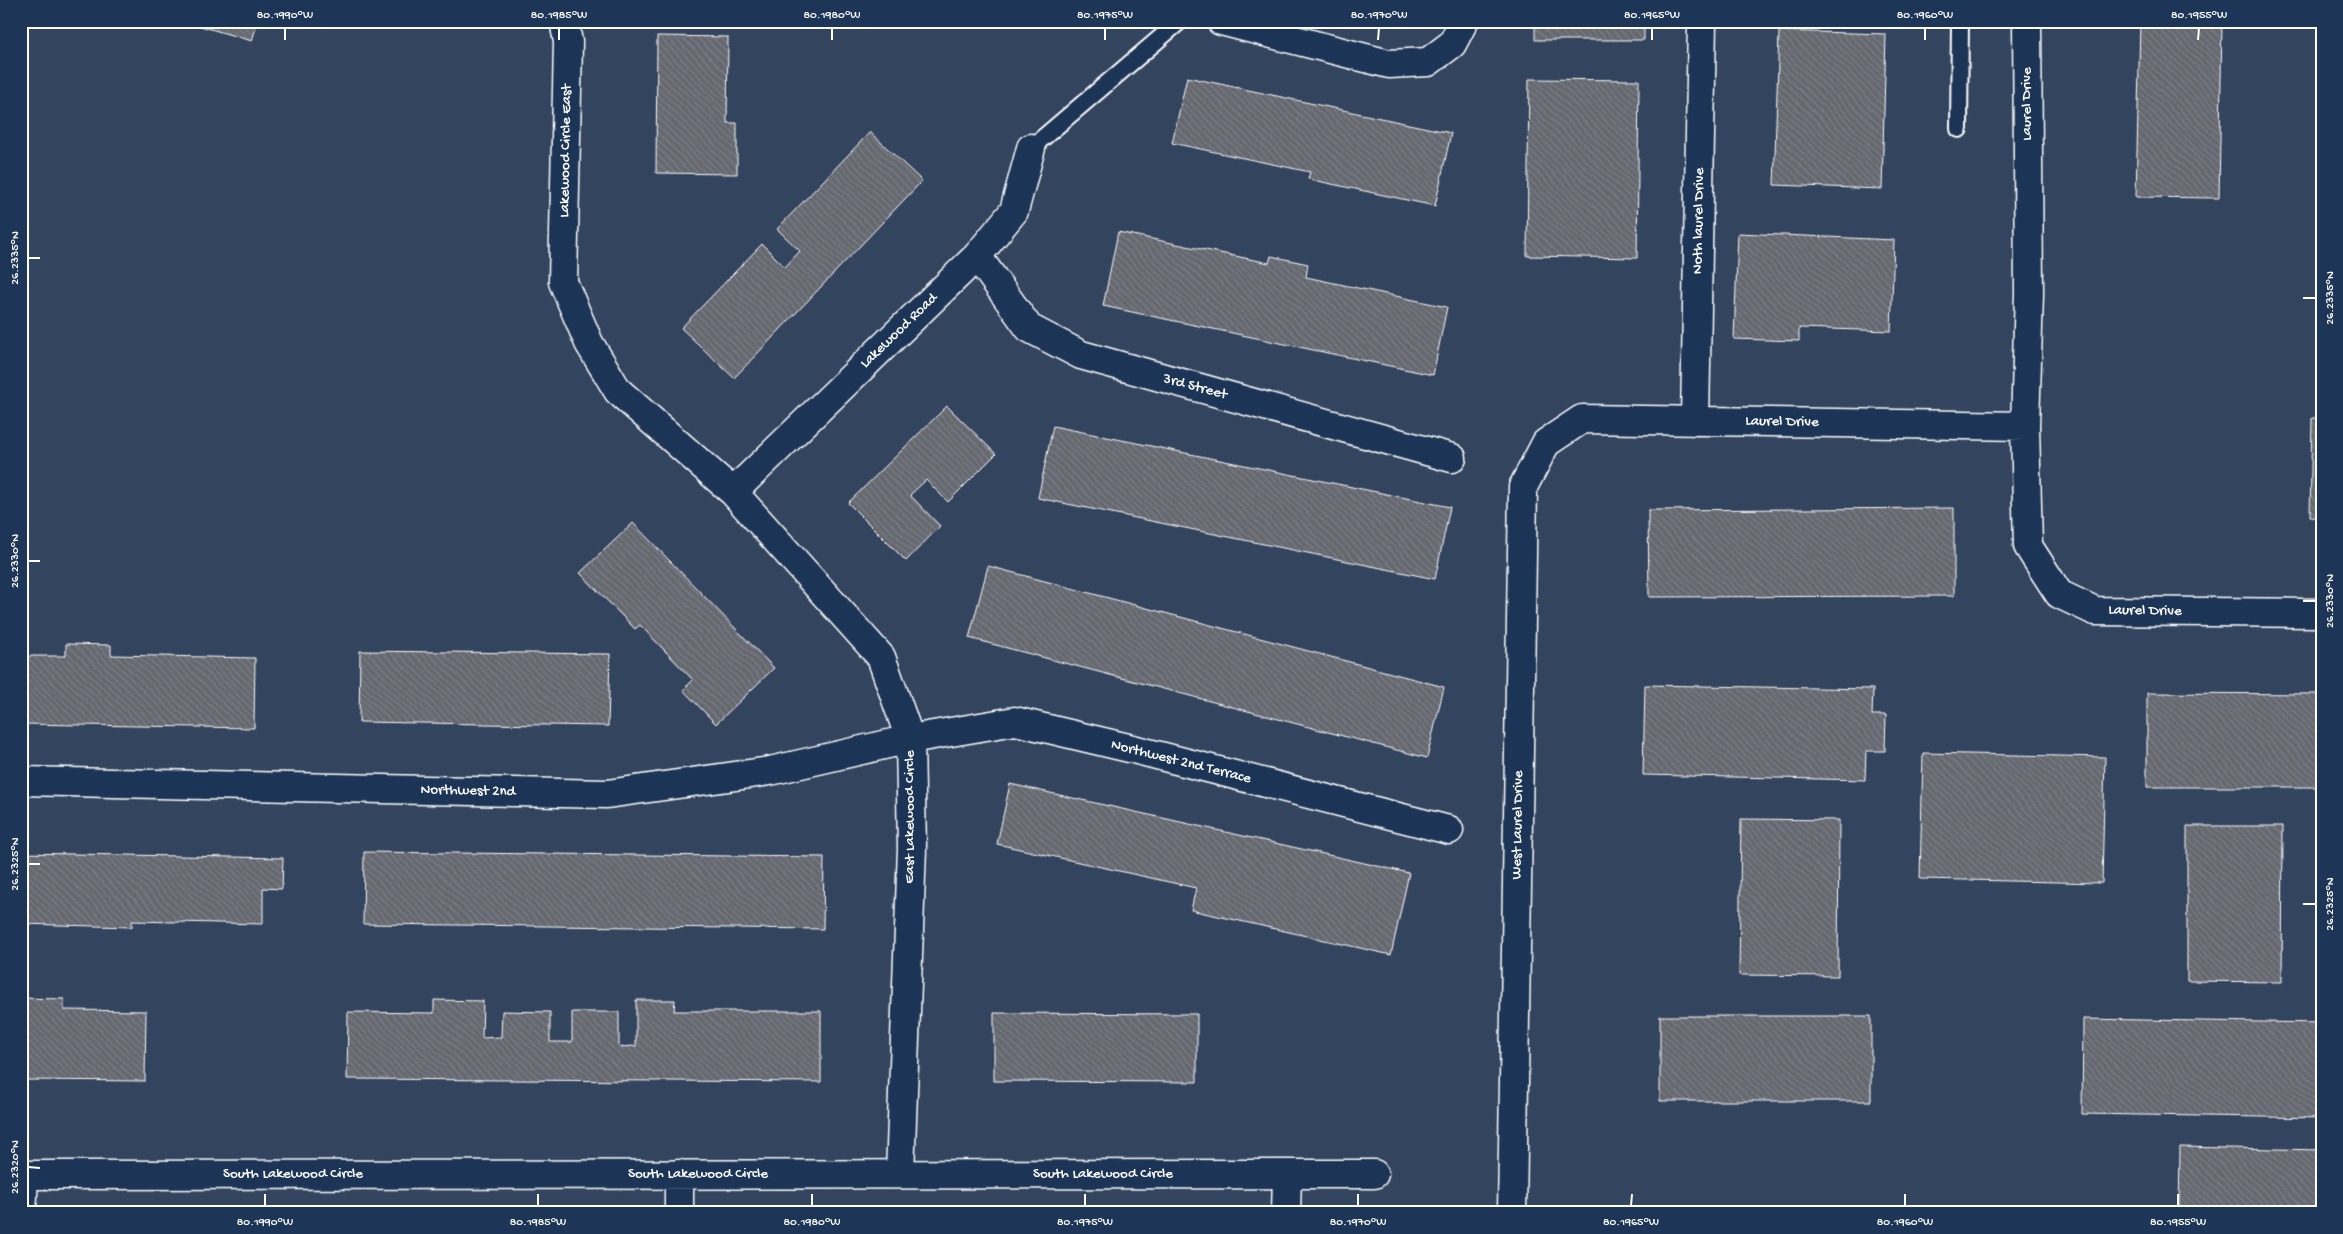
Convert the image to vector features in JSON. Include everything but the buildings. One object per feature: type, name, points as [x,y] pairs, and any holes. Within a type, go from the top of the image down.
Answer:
[{"type":"street","name":"Lakewood Circle East","points":[[563,282],[568,42],[564,21]]},
{"type":"street","points":[[1221,21],[1389,64],[1428,62],[1452,44],[1464,21]]},
{"type":"street","name":"Noth laurel Drive","points":[[1696,421],[1702,21]]},
{"type":"street","name":"Laurel Drive","points":[[2027,21],[2029,292],[2026,426],[2028,546],[2059,594],[2095,611],[2322,613]]},
{"type":"street","name":"Lakewood Road","points":[[733,492],[977,256],[1014,211],[1031,148]]},
{"type":"street","name":"3rd Street","points":[[977,256],[1029,328],[1080,355],[1452,458]]},
{"type":"street","name":"East Lakewood Circle","points":[[563,282],[589,342],[618,391],[733,492],[881,657],[910,739],[912,848],[900,1174]]},
{"type":"street","name":"Laurel Drive","points":[[1546,444],[1582,419],[2026,426]]},
{"type":"street","name":"West Laurel Drive","points":[[1512,1213],[1523,487],[1546,444]]},
{"type":"street","name":"Northwest 2nd Terrace","points":[[910,739],[1015,722],[1133,749],[1449,830]]},
{"type":"street","name":"Northwest 2nd","points":[[21,782],[607,794],[770,771],[910,739]]},
{"type":"street","points":[[22,1213],[23,1174]]},
{"type":"street","name":"South Lakewood Circle","points":[[23,1174],[1374,1174]]},
{"type":"street","points":[[679,1174],[679,1213]]},
{"type":"street","points":[[1286,1174],[1286,1213]]},
{"type":"lane","points":[[1031,148],[1180,21]]},
{"type":"lane","points":[[1958,130],[1960,21]]}]
